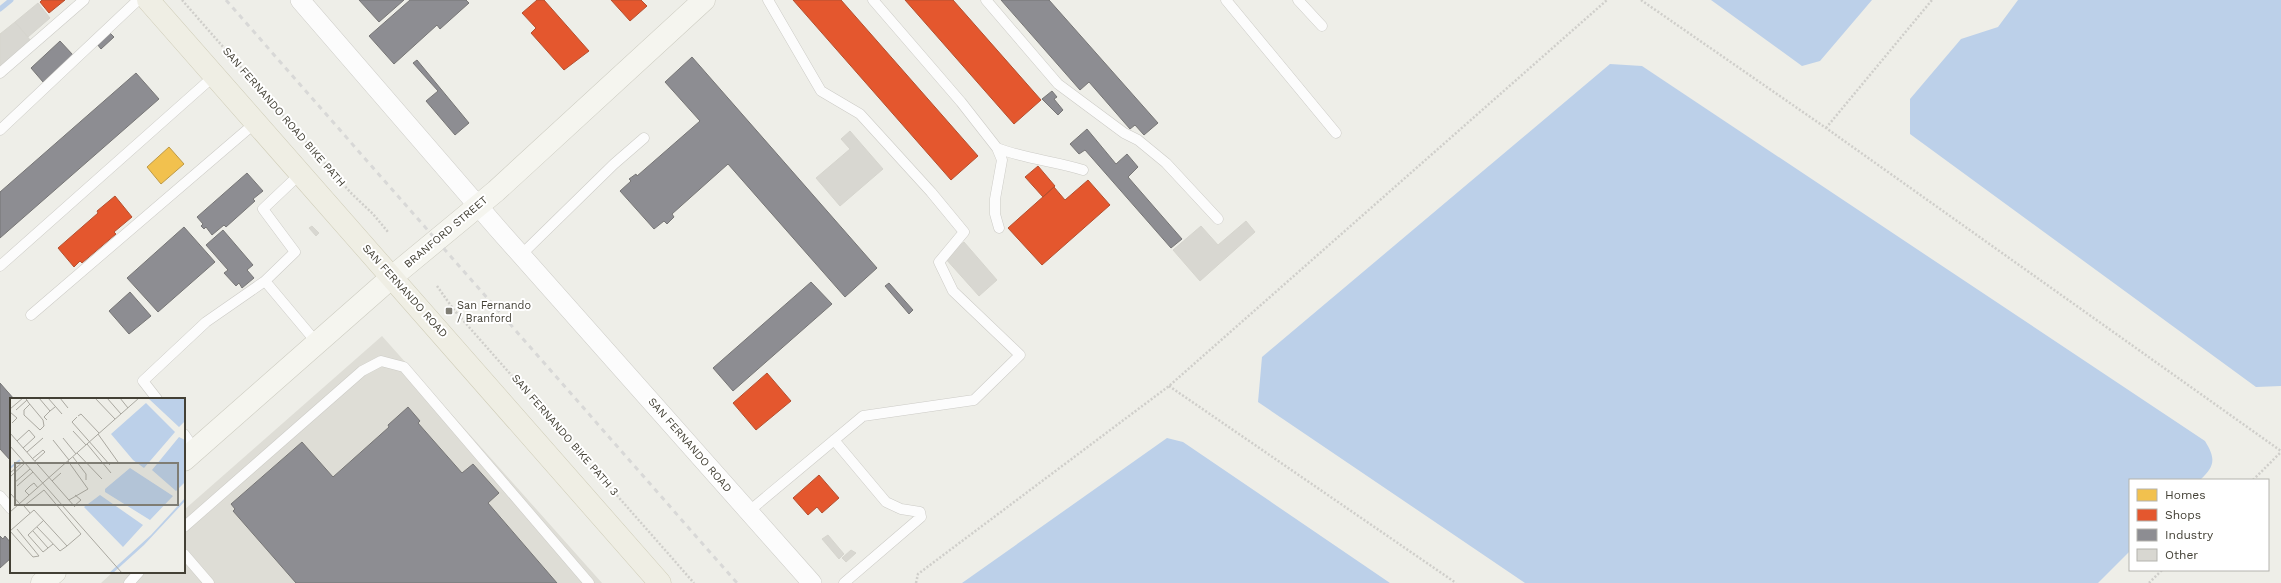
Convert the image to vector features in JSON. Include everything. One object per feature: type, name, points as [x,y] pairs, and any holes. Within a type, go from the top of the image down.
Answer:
[{"type":"main road","name":"SAN FERNANDO ROAD","points":[[148,0],[660,583]]},
{"type":"main road","name":"BRANFORD STREET","points":[[188,448],[317,343],[392,277],[496,191],[704,0]]},
{"type":"main road","points":[[42,583],[54,573]]},
{"type":"street","name":"SAN FERNANDO ROAD","points":[[300,0],[478,205],[812,583]]},
{"type":"lane","points":[[0,73],[84,0]]},
{"type":"lane","points":[[0,130],[138,0]]},
{"type":"lane","points":[[748,512],[863,416],[974,400],[1020,355],[953,291],[939,262],[964,232],[931,192],[860,114],[821,91],[768,0]]},
{"type":"lane","points":[[873,0],[961,102],[997,148],[1002,160],[995,200],[995,214],[999,228]]},
{"type":"lane","points":[[986,0],[1058,84],[1124,133],[1138,140],[1166,163],[1218,219]]},
{"type":"lane","points":[[1226,0],[1336,133]]},
{"type":"lane","points":[[1298,0],[1322,26]]},
{"type":"lane","points":[[0,266],[214,76]]},
{"type":"lane","points":[[31,315],[255,123]]},
{"type":"lane","points":[[522,254],[608,169],[644,138]]},
{"type":"lane","points":[[997,148],[1016,156],[1062,163],[1083,170]]},
{"type":"lane","points":[[156,398],[143,381],[206,322],[266,281],[295,252],[263,209],[300,174]]},
{"type":"lane","points":[[266,281],[317,343]]},
{"type":"lane","points":[[185,525],[362,371],[381,361],[404,367],[589,583]]},
{"type":"lane","points":[[834,440],[886,502],[901,510],[920,512],[921,517],[844,583]]},
{"type":"lane","points":[[0,496],[10,508]]},
{"type":"lane","points":[[185,555],[209,583]]},
{"type":"lane","points":[[129,583],[138,573]]},
{"type":"path","name":"SAN FERNANDO ROAD BIKE PATH","points":[[182,0],[388,232]]},
{"type":"path","points":[[916,583],[918,574],[1169,386],[1607,0]]},
{"type":"path","points":[[1641,0],[1826,128],[2281,451],[2254,479]]},
{"type":"path","points":[[1826,128],[1932,0]]},
{"type":"path","name":"SAN FERNANDO BIKE PATH 3","points":[[437,286],[454,310],[694,583]]},
{"type":"path","points":[[1169,386],[1456,583]]},
{"type":"path","points":[[2149,583],[2161,571]]},
{"type":"shaded area","points":[[382,336],[602,583],[101,583],[112,573],[185,573],[185,509]]},
{"type":"water","points":[[1711,0],[1872,0],[1820,61],[1802,66]]},
{"type":"water","points":[[2018,0],[2281,0],[2281,386],[2256,387],[1910,134],[1910,99],[1961,39],[1998,27]]},
{"type":"water","points":[[1610,64],[1642,66],[2205,441],[2211,453],[2212,462],[2209,471],[2201,479],[2129,479],[2129,552],[2098,583],[1525,583],[1258,402],[1262,357]]},
{"type":"water","points":[[1167,438],[1183,442],[1390,583],[962,583]]},
{"type":"building: Homes","points":[[169,147],[184,164],[161,184],[147,167]]},
{"type":"building: Shops","points":[[42,0],[65,0],[49,13],[40,2]]},
{"type":"building: Shops","points":[[537,0],[544,0],[589,51],[564,70],[531,33],[536,28],[522,13]]},
{"type":"building: Shops","points":[[611,0],[641,0],[647,6],[630,21]]},
{"type":"building: Shops","points":[[793,0],[841,0],[978,156],[951,180]]},
{"type":"building: Shops","points":[[905,0],[953,0],[1041,100],[1014,124]]},
{"type":"building: Shops","points":[[1038,166],[1055,186],[1043,197],[1025,177]]},
{"type":"building: Shops","points":[[1088,180],[1110,205],[1042,265],[1008,228],[1054,187],[1065,200]]},
{"type":"building: Shops","points":[[115,196],[132,217],[114,232],[116,234],[82,263],[80,261],[74,267],[58,248]]},
{"type":"building: Shops","points":[[767,373],[791,401],[756,430],[733,403]]},
{"type":"building: Shops","points":[[819,475],[839,498],[822,513],[817,507],[808,515],[793,498]]},
{"type":"building: Industry","points":[[359,0],[404,0],[379,22]]},
{"type":"building: Industry","points":[[410,0],[466,0],[469,3],[440,29],[437,25],[394,64],[369,36]]},
{"type":"building: Industry","points":[[1001,0],[1049,0],[1158,123],[1144,135],[1135,125],[1130,129],[1089,82],[1080,90]]},
{"type":"building: Industry","points":[[110,33],[114,37],[101,49],[97,44]]},
{"type":"building: Industry","points":[[60,41],[73,55],[43,82],[31,68]]},
{"type":"building: Industry","points":[[692,57],[877,268],[845,297],[728,164],[672,214],[674,217],[667,224],[664,221],[654,229],[620,191],[631,181],[629,179],[636,174],[637,176],[700,121],[665,82]]},
{"type":"building: Industry","points":[[417,60],[469,123],[455,135],[426,101],[438,91],[413,63]]},
{"type":"building: Industry","points":[[136,73],[159,99],[0,238],[0,192]]},
{"type":"building: Industry","points":[[1052,91],[1057,97],[1054,99],[1063,110],[1058,115],[1042,99]]},
{"type":"building: Industry","points":[[1087,129],[1116,164],[1127,154],[1138,167],[1128,177],[1182,239],[1171,248],[1085,150],[1079,154],[1070,144]]},
{"type":"building: Industry","points":[[247,173],[263,191],[253,199],[255,201],[226,227],[224,225],[212,235],[206,227],[204,229],[201,226],[203,224],[197,217]]},
{"type":"building: Industry","points":[[184,227],[215,262],[158,312],[127,278]]},
{"type":"building: Industry","points":[[223,230],[253,265],[247,270],[254,278],[242,288],[239,283],[236,286],[224,273],[228,270],[206,245]]},
{"type":"building: Industry","points":[[811,282],[832,304],[733,391],[713,368]]},
{"type":"building: Industry","points":[[889,283],[913,310],[909,314],[885,286]]},
{"type":"building: Industry","points":[[130,292],[151,316],[129,334],[109,311]]},
{"type":"building: Industry","points":[[0,383],[13,398],[10,398],[10,460],[0,449]]},
{"type":"building: Industry","points":[[408,407],[420,421],[418,423],[462,473],[473,464],[499,493],[488,503],[557,583],[296,583],[233,511],[235,509],[231,504],[302,442],[333,477],[389,427],[388,425]]},
{"type":"building: Industry","points":[[0,536],[3,539],[5,536],[10,542],[10,559],[0,568]]},
{"type":"building: Other","points":[[38,3],[50,18],[28,37],[15,22]]},
{"type":"building: Other","points":[[15,22],[31,41],[0,66],[0,34]]},
{"type":"building: Other","points":[[850,131],[883,169],[840,206],[816,178],[850,149],[841,139]]},
{"type":"building: Other","points":[[1246,221],[1255,232],[1200,281],[1173,250],[1201,226],[1218,245]]},
{"type":"building: Other","points":[[312,226],[319,233],[316,236],[309,228]]},
{"type":"building: Other","points":[[964,242],[997,280],[979,296],[945,258]]},
{"type":"building: Other","points":[[828,535],[844,554],[839,559],[822,539]]},
{"type":"building: Other","points":[[851,550],[856,553],[846,562],[842,558]]},
{"type":"waterway","points":[[0,9],[11,0]]},
{"type":"railway","points":[[226,0],[737,583]]},
{"type":"place","name":"San Fernando / Branford","points":[[449,311]]}]
